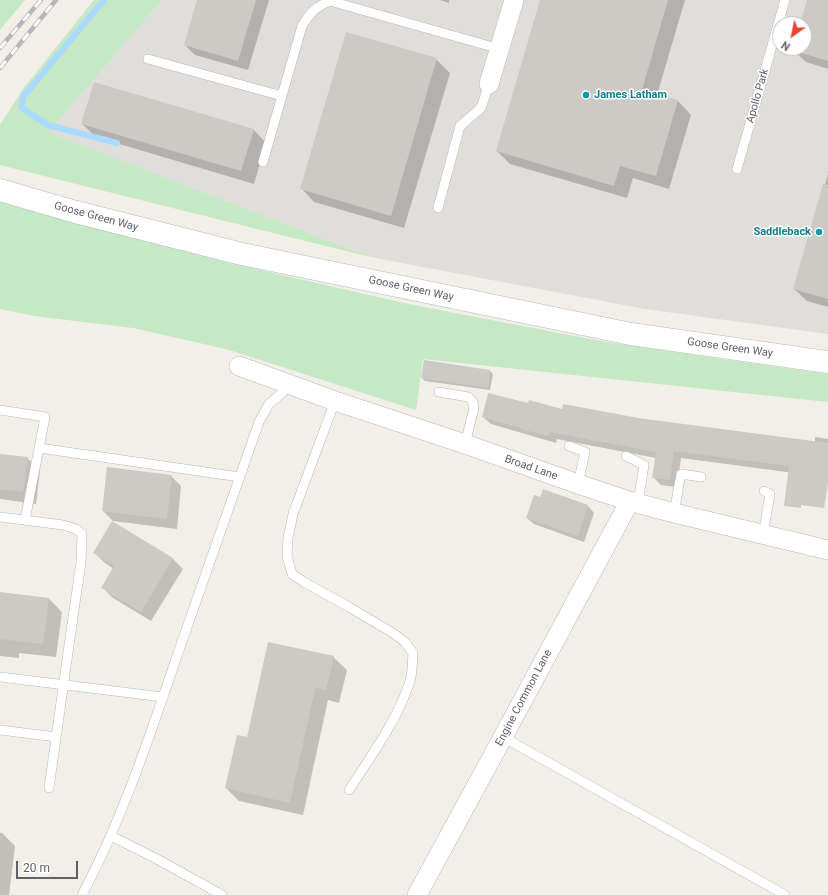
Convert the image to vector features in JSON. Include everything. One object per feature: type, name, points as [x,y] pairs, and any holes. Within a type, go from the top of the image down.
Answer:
[{"type":"main road","name":"Goose Green Way","points":[[0,190],[72,211],[242,254],[631,334],[828,362]]},
{"type":"street","points":[[489,84],[514,0]]},
{"type":"street","name":"Broad Lane","points":[[239,366],[335,401],[633,502],[828,550]]},
{"type":"street","name":"Engine Common Lane","points":[[417,895],[625,510],[633,502]]},
{"type":"lane","name":"Apollo Park","points":[[737,169],[785,0]]},
{"type":"lane","points":[[263,162],[302,26],[309,14],[321,5],[330,1],[500,49]]},
{"type":"lane","points":[[148,59],[282,96]]},
{"type":"lane","points":[[438,208],[460,126],[481,108],[489,84]]},
{"type":"lane","points":[[82,895],[111,836],[130,789],[259,422],[269,404],[291,385]]},
{"type":"lane","points":[[439,392],[468,397],[473,402],[474,408],[465,444]]},
{"type":"lane","points":[[335,401],[293,514],[288,538],[287,556],[292,574],[393,633],[405,642],[413,653],[410,682],[402,703],[349,790]]},
{"type":"lane","points":[[0,410],[45,418],[25,520]]},
{"type":"lane","points":[[569,446],[585,452],[578,484]]},
{"type":"lane","points":[[39,448],[240,477]]},
{"type":"lane","points":[[626,456],[644,465],[633,502]]},
{"type":"lane","points":[[674,513],[681,474],[701,477]]},
{"type":"lane","points":[[763,535],[770,494],[764,491]]},
{"type":"lane","points":[[0,517],[63,525],[76,529],[82,534],[81,563],[49,788]]},
{"type":"lane","points":[[0,677],[163,697]]},
{"type":"lane","points":[[0,730],[56,737]]},
{"type":"lane","points":[[503,737],[785,895]]},
{"type":"lane","points":[[111,836],[155,858],[222,895]]},
{"type":"shaded area","points":[[162,0],[828,0],[828,334],[645,309],[370,257],[47,132]]},
{"type":"green space","points":[[0,0],[25,0],[0,30]]},
{"type":"green space","points":[[94,0],[162,0],[48,132],[370,257],[0,165],[0,125],[23,89]]},
{"type":"green space","points":[[0,198],[230,263],[408,304],[595,340],[828,374],[828,402],[423,359],[416,410],[226,349],[133,328],[34,316],[0,309]]},
{"type":"building","points":[[197,0],[256,0],[238,61],[184,45]]},
{"type":"building","name":"James Latham","points":[[540,0],[668,0],[642,90],[678,100],[656,176],[620,166],[614,186],[496,151]]},
{"type":"building","points":[[807,0],[828,0],[828,61],[812,56],[812,16],[802,16]]},
{"type":"building","points":[[346,32],[437,58],[391,216],[300,189]]},
{"type":"building","points":[[94,82],[254,129],[241,171],[81,124]]},
{"type":"building","name":"Saddleback","points":[[823,184],[828,185],[828,299],[793,289]]},
{"type":"building","points":[[424,360],[490,370],[488,388],[421,378]]},
{"type":"building","points":[[488,393],[528,403],[529,400],[562,409],[563,404],[638,418],[828,443],[828,483],[824,508],[801,505],[801,508],[784,506],[789,466],[674,451],[670,480],[652,478],[656,452],[550,432],[548,436],[482,417]]},
{"type":"building","points":[[0,454],[28,457],[23,492],[0,489]]},
{"type":"building","points":[[107,467],[172,475],[167,519],[102,511]]},
{"type":"building","points":[[543,489],[588,505],[578,536],[526,518],[534,495],[540,497]]},
{"type":"building","points":[[112,521],[173,558],[141,612],[101,588],[114,566],[93,553]]},
{"type":"building","points":[[0,592],[49,598],[43,644],[0,639]]},
{"type":"building","points":[[268,642],[334,656],[326,690],[315,688],[290,803],[225,788],[237,735],[247,737]]},
{"type":"waterway","points":[[104,0],[23,97],[22,108],[48,125],[117,143]]},
{"type":"railway","points":[[0,48],[41,0]]},
{"type":"railway","points":[[0,68],[56,0]]},
{"type":"place","name":"James Latham","points":[[586,95]]},
{"type":"place","name":"Saddleback","points":[[819,232]]}]
